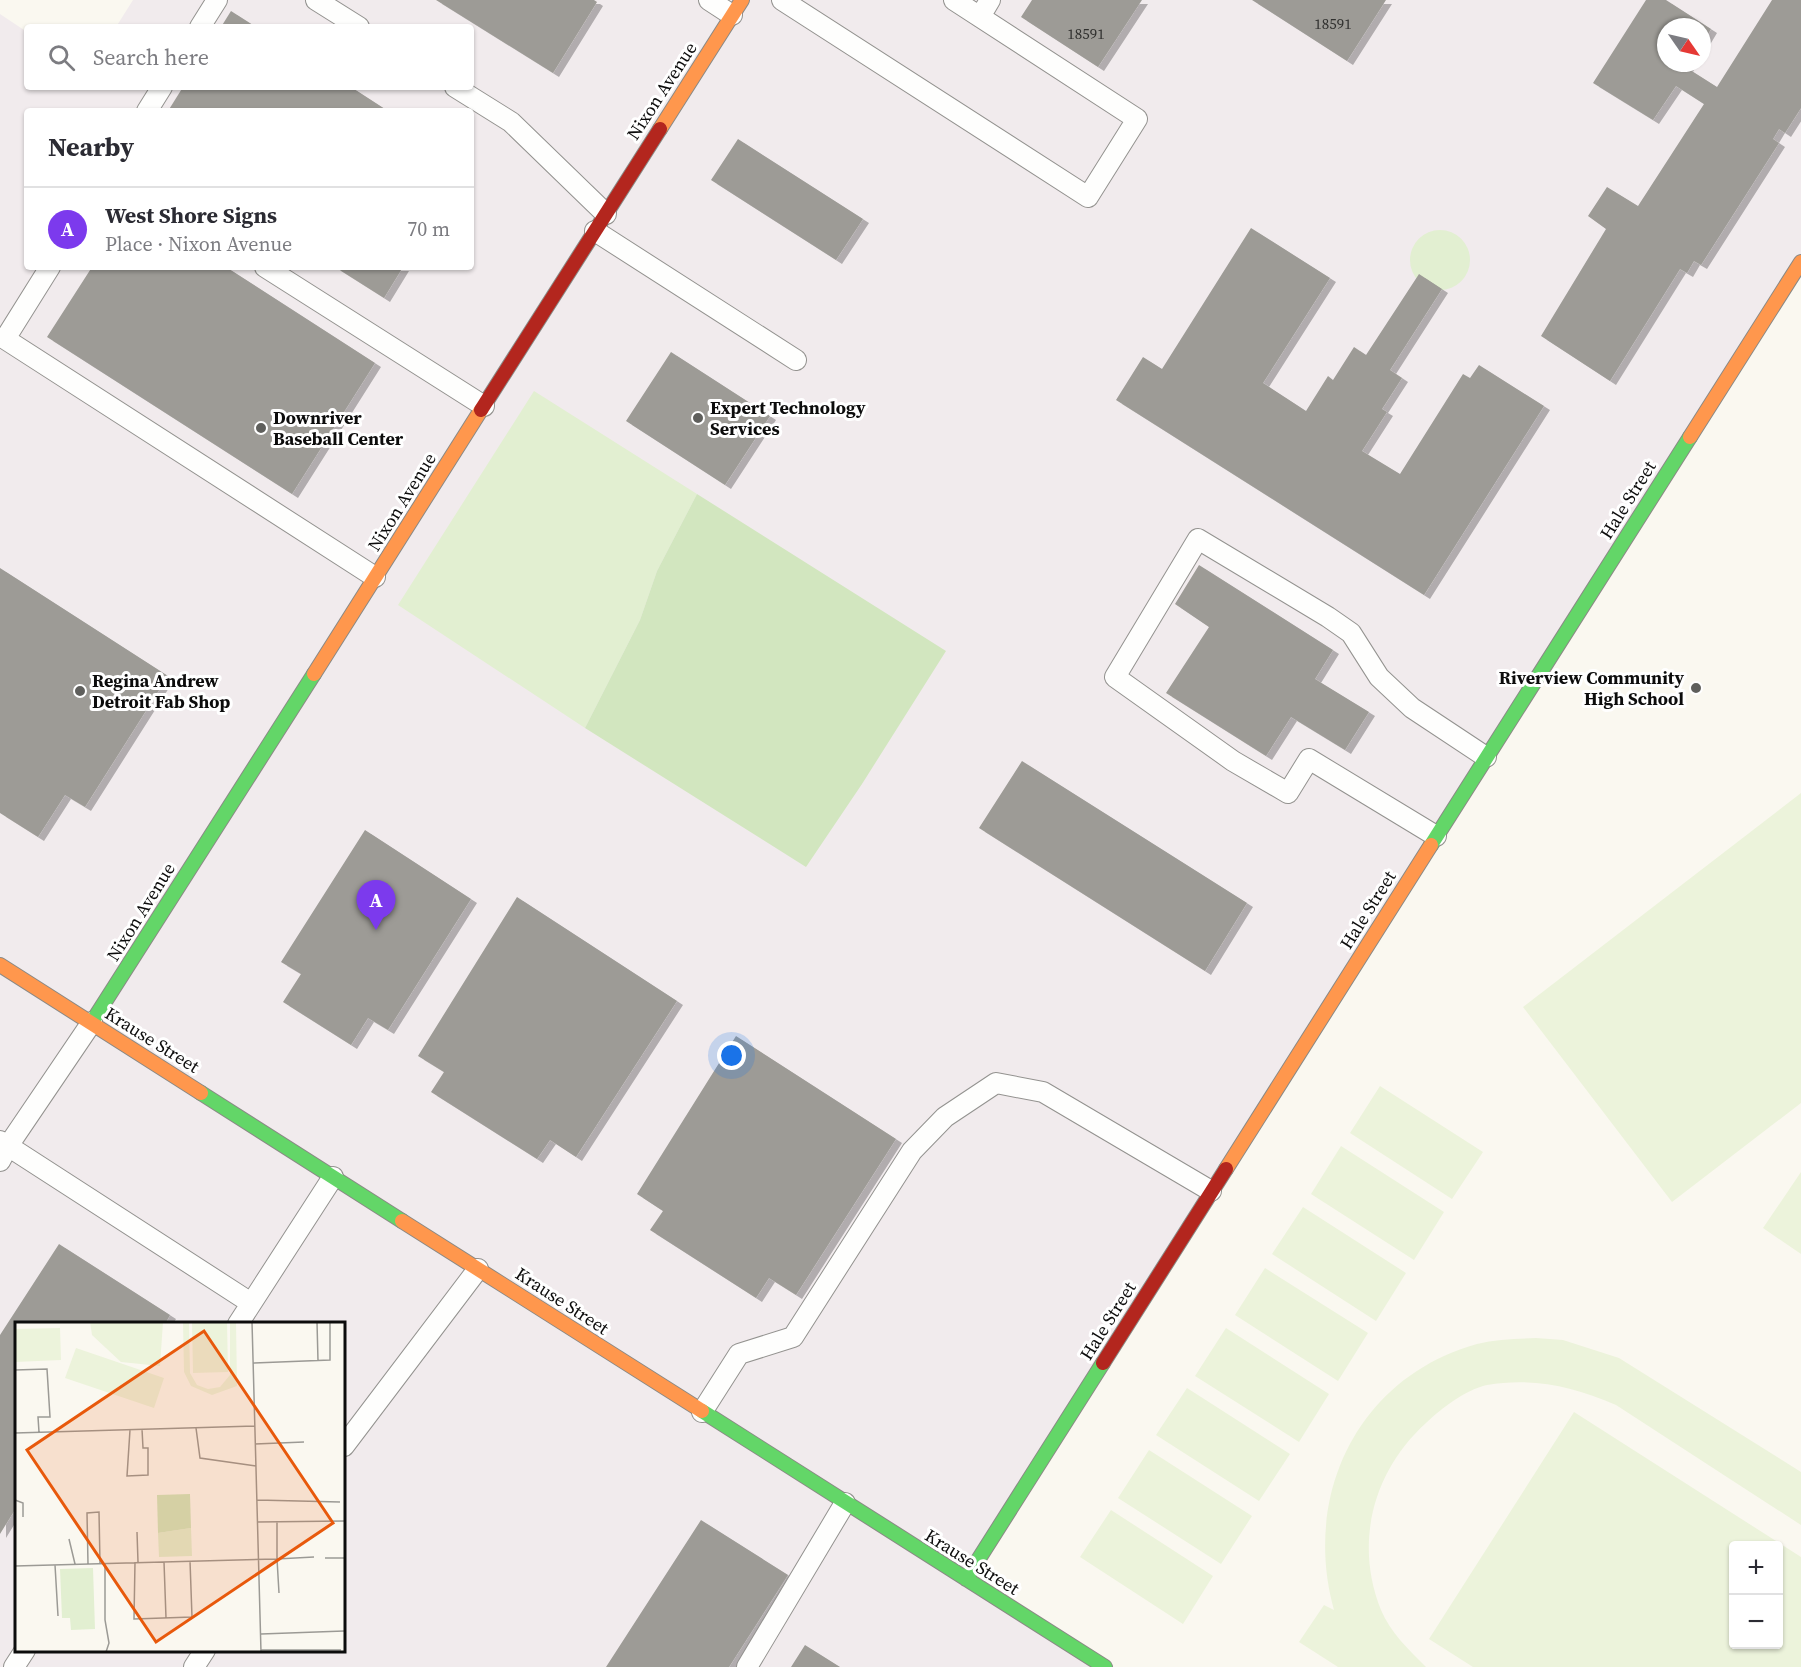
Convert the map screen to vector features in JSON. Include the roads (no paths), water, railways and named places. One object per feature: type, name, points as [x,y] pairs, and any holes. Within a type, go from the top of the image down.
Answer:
[{"type":"street","name":"Nixon Avenue","points":[[92,1022],[737,7]]},
{"type":"street","name":"Hale Street","points":[[966,1579],[1801,262]]},
{"type":"street","name":"Krause Street","points":[[0,965],[1105,1667]]},
{"type":"lane","points":[[202,24],[217,0]]},
{"type":"lane","points":[[316,0],[355,24]]},
{"type":"lane","points":[[709,0],[737,7]]},
{"type":"lane","points":[[782,0],[1088,197],[1137,119],[985,8],[954,0]]},
{"type":"lane","points":[[149,108],[160,90]]},
{"type":"lane","points":[[460,90],[511,122],[606,214]]},
{"type":"lane","points":[[595,231],[796,360]]},
{"type":"lane","points":[[48,270],[5,339],[375,577]]},
{"type":"lane","points":[[270,270],[484,406]]},
{"type":"lane","points":[[1436,836],[1309,759],[1288,793],[1233,761],[1115,677],[1198,539],[1351,633],[1379,677],[1412,708],[1486,757]]},
{"type":"lane","points":[[92,1022],[3,1149],[251,1303]]},
{"type":"lane","points":[[702,1412],[739,1354],[793,1336],[912,1151],[945,1117],[996,1083],[1043,1092],[1211,1191]]},
{"type":"lane","points":[[239,1322],[333,1177]]},
{"type":"lane","points":[[345,1445],[478,1269]]},
{"type":"lane","points":[[747,1667],[845,1503]]},
{"type":"lane","points":[[14,1667],[24,1652]]},
{"type":"lane","points":[[194,1667],[204,1652]]},
{"type":"place","name":"Expert Technology Services","points":[[698,418]]},
{"type":"place","name":"Downriver Baseball Center","points":[[261,428]]},
{"type":"place","name":"Riverview Community High School","points":[[1696,688]]},
{"type":"place","name":"Regina Andrew Detroit Fab Shop","points":[[80,691]]},
{"type":"place","name":"West Shore Signs","points":[[376,930]]}]
